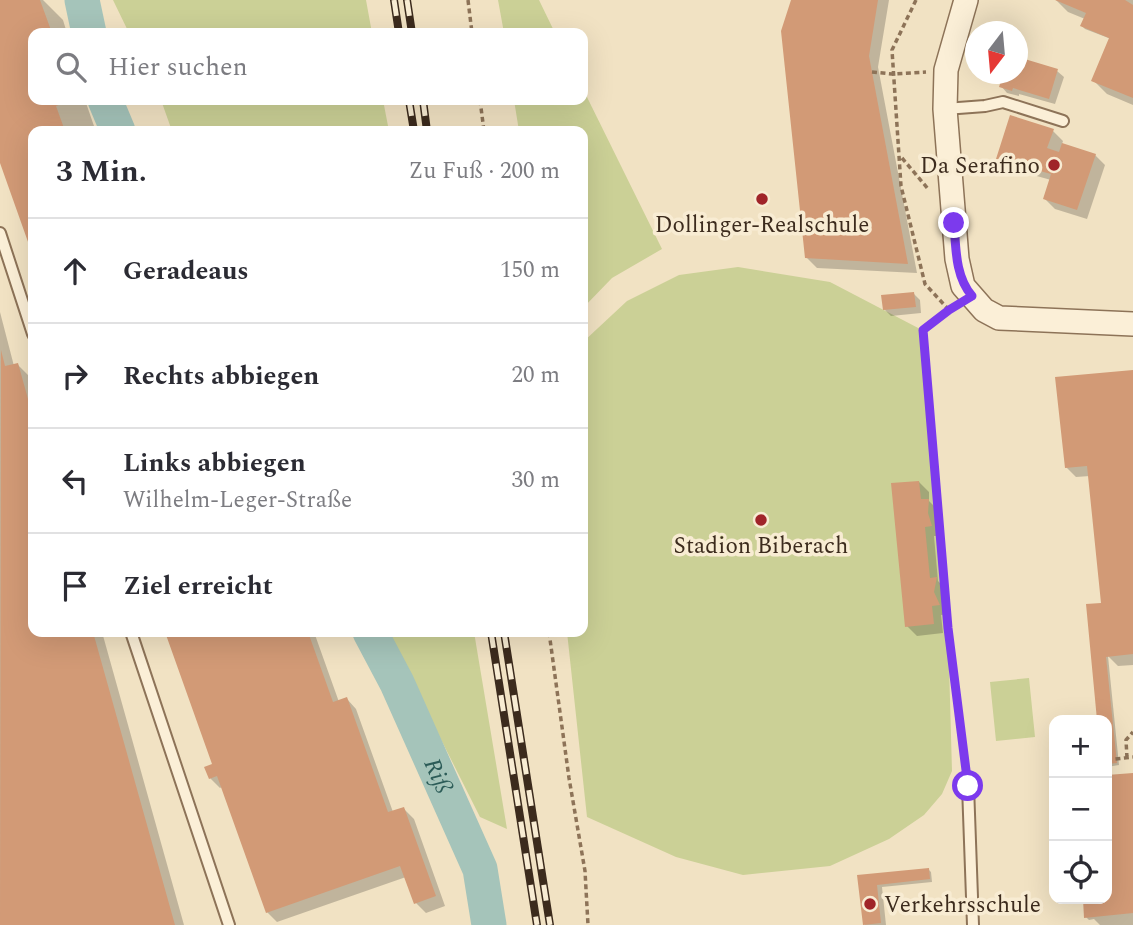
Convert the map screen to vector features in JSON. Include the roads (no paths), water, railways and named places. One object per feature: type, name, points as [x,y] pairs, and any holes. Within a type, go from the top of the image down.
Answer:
[{"type":"street","points":[[966,0],[946,70],[945,109],[957,259],[963,286],[984,310],[999,318],[1133,324]]},
{"type":"lane","points":[[945,109],[1003,102],[1063,121]]},
{"type":"lane","points":[[0,233],[28,319]]},
{"type":"lane","points":[[133,637],[229,925]]},
{"type":"lane","points":[[968,786],[973,925]]},
{"type":"waterway","name":"Riß","points":[[82,0],[88,28]]},
{"type":"waterway","name":"Riß","points":[[107,105],[116,126]]},
{"type":"waterway","name":"Riß","points":[[373,637],[397,683],[480,869],[489,925]]},
{"type":"railway","points":[[394,0],[398,28]]},
{"type":"railway","points":[[407,0],[411,28]]},
{"type":"railway","points":[[410,105],[413,126]]},
{"type":"railway","points":[[424,105],[426,126]]},
{"type":"railway","points":[[492,637],[537,925]]},
{"type":"railway","points":[[505,637],[550,925]]},
{"type":"place","name":"Da Serafino","points":[[1054,165]]},
{"type":"place","name":"Dollinger-Realschule","points":[[762,199]]},
{"type":"place","name":"Stadion Biberach","points":[[761,520]]},
{"type":"place","name":"Verkehrsschule","points":[[870,904]]}]
